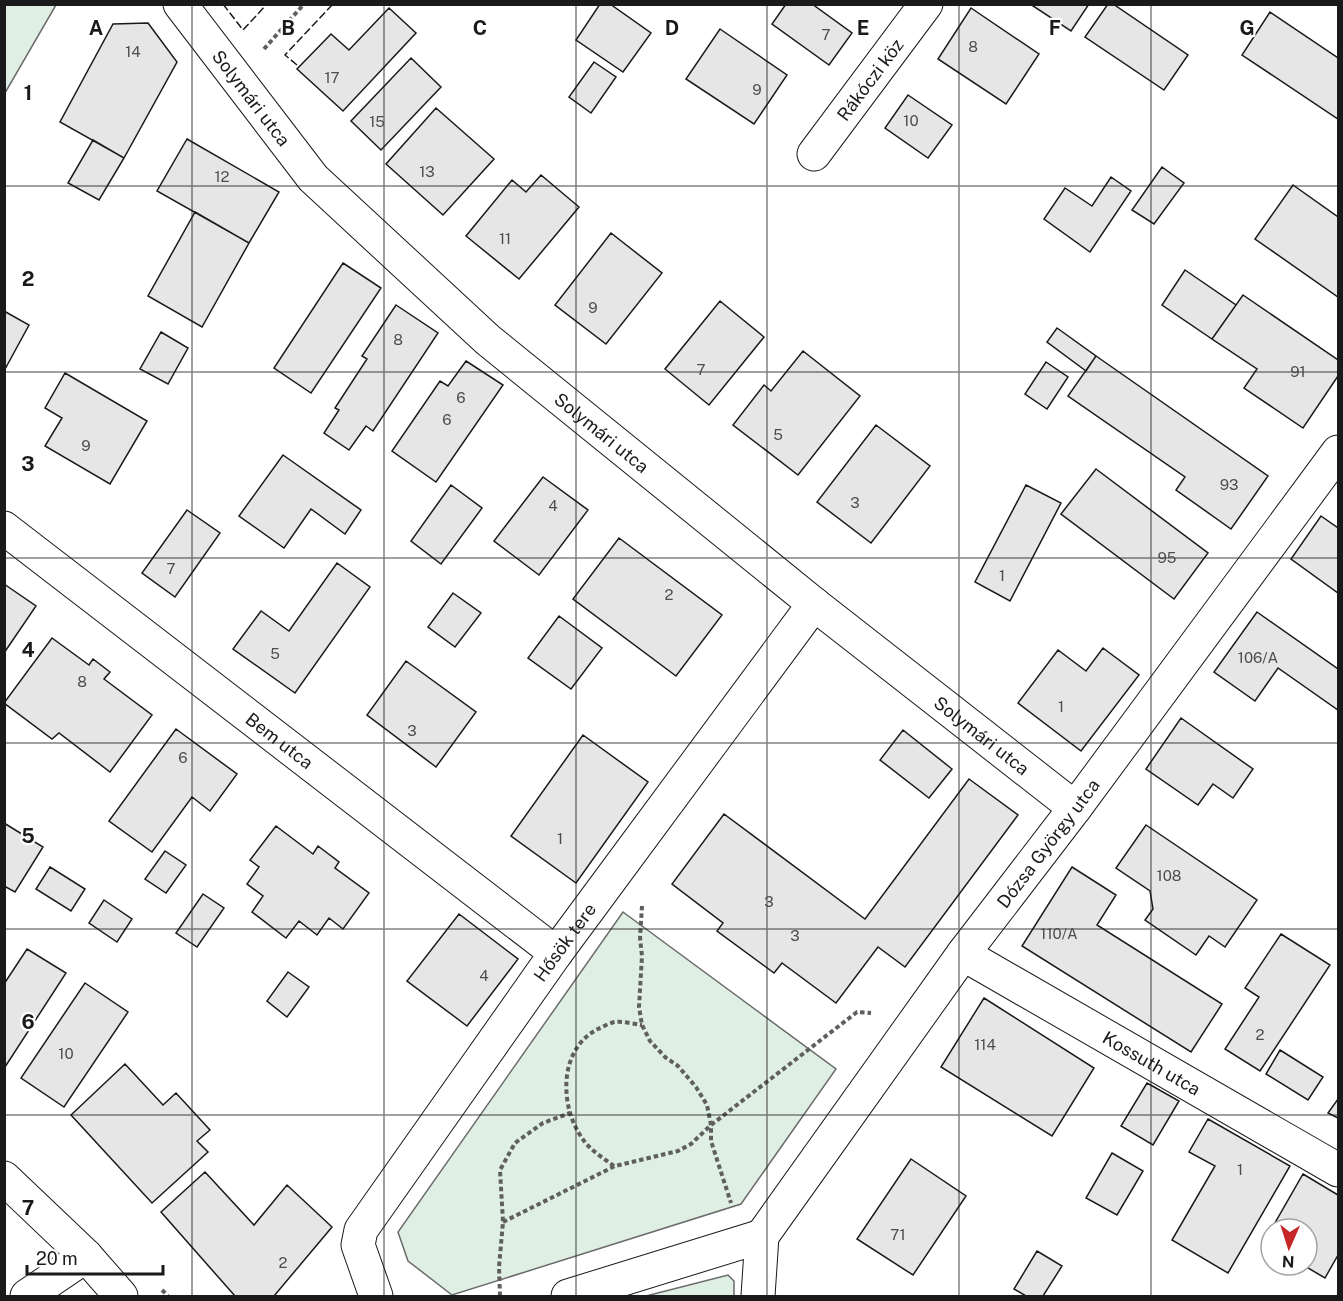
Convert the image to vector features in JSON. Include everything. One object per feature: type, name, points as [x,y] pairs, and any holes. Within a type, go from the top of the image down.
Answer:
[{"type":"street","name":"Solymári utca","points":[[180,4],[313,178],[488,340],[814,604],[1075,808]]},
{"type":"street","name":"Rákóczi köz","points":[[814,154],[926,4]]},
{"type":"street","name":"Dózsa György utca","points":[[762,1236],[963,954],[1075,808],[1338,452]]},
{"type":"street","name":"Bem utca","points":[[4,528],[556,953]]},
{"type":"street","name":"Hősök tere","points":[[376,1296],[358,1245],[361,1230],[556,953],[814,604]]},
{"type":"street","name":"Kossuth utca","points":[[963,954],[1338,1170]]},
{"type":"street","points":[[4,1178],[86,1256],[121,1296]]},
{"type":"street","points":[[568,1296],[762,1236],[758,1296]]},
{"type":"street","points":[[27,1296],[86,1256]]},
{"type":"path","points":[[238,78],[304,4]]},
{"type":"path","points":[[624,862],[636,881],[642,907],[639,1007],[642,1025],[650,1041],[665,1057],[678,1066],[696,1087],[707,1105],[716,1161],[735,1215],[736,1230],[730,1246]]},
{"type":"path","points":[[503,1222],[615,1166],[678,1151],[691,1144],[711,1125],[857,1012],[870,1012],[883,1025],[894,1051]]},
{"type":"path","points":[[615,1166],[596,1154],[580,1136],[570,1113],[566,1081],[570,1059],[587,1035],[613,1022],[642,1025]]},
{"type":"path","points":[[500,1296],[499,1267],[503,1222],[500,1170],[514,1143],[543,1123],[570,1113]]},
{"type":"green space","points":[[4,5],[56,5],[5,93]]},
{"type":"green space","points":[[623,912],[836,1069],[741,1204],[452,1295],[408,1261],[398,1232]]},
{"type":"green space","points":[[728,1275],[734,1281],[734,1296],[646,1296]]},
{"type":"building","points":[[600,4],[610,4],[651,33],[623,72],[576,40]]},
{"type":"building","points":[[786,4],[812,4],[852,33],[829,65],[772,24]]},
{"type":"building","points":[[1030,4],[1089,4],[1071,31]]},
{"type":"building","points":[[1108,4],[1113,4],[1188,55],[1164,90],[1085,37]]},
{"type":"building","points":[[389,8],[416,33],[343,111],[297,69],[331,34],[349,50]]},
{"type":"building","points":[[971,8],[1039,54],[1006,104],[938,59]]},
{"type":"building","points":[[1270,12],[1338,58],[1338,119],[1242,55]]},
{"type":"building","points":[[148,23],[177,62],[124,158],[60,122],[113,24]]},
{"type":"building","points":[[720,29],[787,75],[754,124],[686,79]]},
{"type":"building","points":[[411,58],[441,87],[381,150],[351,121]]},
{"type":"building","points":[[594,62],[616,77],[591,113],[569,97]]},
{"type":"building","points":[[908,95],[952,125],[928,158],[885,128]]},
{"type":"building","points":[[436,108],[494,159],[443,215],[386,164]]},
{"type":"building","points":[[187,139],[279,192],[249,243],[157,191]]},
{"type":"building","points":[[93,140],[124,158],[99,200],[68,183]]},
{"type":"building","points":[[1162,167],[1184,183],[1154,224],[1132,210]]},
{"type":"building","points":[[541,175],[579,207],[519,279],[466,236],[512,180],[526,192]]},
{"type":"building","points":[[1111,177],[1131,191],[1090,252],[1044,219],[1065,188],[1092,206]]},
{"type":"building","points":[[1293,185],[1338,217],[1338,297],[1255,239]]},
{"type":"building","points":[[195,212],[249,243],[202,327],[148,296]]},
{"type":"building","points":[[611,233],[662,273],[606,344],[555,305]]},
{"type":"building","points":[[343,263],[381,288],[311,393],[274,368]]},
{"type":"building","points":[[1185,270],[1236,305],[1212,339],[1162,305]]},
{"type":"building","points":[[1243,295],[1338,360],[1338,376],[1303,428],[1244,388],[1257,369],[1212,339]]},
{"type":"building","points":[[720,301],[764,337],[709,405],[665,369]]},
{"type":"building","points":[[396,305],[438,333],[373,431],[366,426],[349,450],[324,433],[339,410],[335,408],[367,359],[362,356]]},
{"type":"building","points":[[4,311],[29,325],[4,371]]},
{"type":"building","points":[[1057,328],[1096,356],[1086,371],[1047,342]]},
{"type":"building","points":[[161,332],[188,348],[168,384],[140,369]]},
{"type":"building","points":[[803,351],[860,396],[798,475],[733,425],[764,385],[771,391]]},
{"type":"building","points":[[1096,356],[1268,476],[1231,529],[1176,490],[1185,477],[1068,396]]},
{"type":"building","points":[[466,361],[503,385],[436,482],[392,451],[440,381],[448,386]]},
{"type":"building","points":[[1046,362],[1068,377],[1047,409],[1025,394]]},
{"type":"building","points":[[65,373],[147,421],[110,484],[45,446],[62,418],[45,408]]},
{"type":"building","points":[[876,425],[930,466],[871,543],[817,502]]},
{"type":"building","points":[[283,455],[361,510],[345,534],[311,509],[284,548],[239,516]]},
{"type":"building","points":[[1096,469],[1208,553],[1174,599],[1061,514]]},
{"type":"building","points":[[543,477],[588,510],[539,575],[494,541]]},
{"type":"building","points":[[451,485],[482,508],[441,564],[411,541]]},
{"type":"building","points":[[1026,485],[1061,503],[1010,601],[975,582]]},
{"type":"building","points":[[187,510],[220,533],[175,597],[142,573]]},
{"type":"building","points":[[1321,516],[1338,528],[1338,593],[1291,559]]},
{"type":"building","points":[[619,538],[722,615],[676,676],[573,599]]},
{"type":"building","points":[[337,563],[370,587],[295,693],[233,649],[261,611],[289,631]]},
{"type":"building","points":[[4,584],[36,606],[4,653]]},
{"type":"building","points":[[453,593],[481,613],[455,647],[428,627]]},
{"type":"building","points":[[1257,612],[1338,669],[1338,710],[1278,668],[1255,701],[1214,672]]},
{"type":"building","points":[[559,616],[602,648],[571,689],[528,658]]},
{"type":"building","points":[[52,638],[89,665],[93,659],[110,672],[104,679],[152,715],[110,772],[59,733],[52,739],[4,703]]},
{"type":"building","points":[[1103,648],[1139,675],[1081,751],[1018,703],[1058,650],[1086,671]]},
{"type":"building","points":[[406,661],[476,712],[436,767],[367,715]]},
{"type":"building","points":[[1181,718],[1253,769],[1233,798],[1213,784],[1198,805],[1146,769]]},
{"type":"building","points":[[176,729],[237,774],[210,811],[192,797],[152,852],[109,821]]},
{"type":"building","points":[[903,730],[952,769],[929,798],[880,760]]},
{"type":"building","points":[[583,735],[648,782],[576,883],[511,836]]},
{"type":"building","points":[[969,779],[1018,815],[905,967],[878,947],[836,1003],[782,963],[774,973],[717,931],[723,923],[672,884],[724,814],[865,919]]},
{"type":"building","points":[[4,823],[43,847],[15,892],[4,886]]},
{"type":"building","points":[[1146,825],[1257,900],[1225,947],[1209,936],[1196,955],[1145,920],[1153,909],[1150,891],[1116,868]]},
{"type":"building","points":[[276,826],[313,854],[318,846],[339,862],[335,868],[369,893],[343,929],[329,918],[317,935],[299,921],[286,938],[252,912],[263,896],[247,884],[259,867],[250,860]]},
{"type":"building","points":[[165,851],[186,865],[166,893],[145,879]]},
{"type":"building","points":[[50,867],[85,889],[71,911],[36,889]]},
{"type":"building","points":[[1072,867],[1116,895],[1097,925],[1222,1004],[1191,1052],[1022,946]]},
{"type":"building","points":[[203,894],[224,908],[197,947],[176,933]]},
{"type":"building","points":[[104,900],[132,919],[117,942],[89,923]]},
{"type":"building","points":[[459,914],[518,959],[467,1026],[407,981]]},
{"type":"building","points":[[1281,934],[1330,965],[1260,1071],[1225,1049],[1259,997],[1245,988]]},
{"type":"building","points":[[27,949],[66,973],[5,1067],[4,984]]},
{"type":"building","points":[[288,972],[309,987],[287,1017],[267,1001]]},
{"type":"building","points":[[85,983],[128,1012],[64,1107],[21,1078]]},
{"type":"building","points":[[984,998],[1094,1068],[1052,1136],[941,1067]]},
{"type":"building","points":[[1280,1050],[1323,1077],[1308,1100],[1266,1074]]},
{"type":"building","points":[[125,1064],[163,1105],[176,1093],[210,1130],[197,1141],[208,1152],[152,1203],[71,1115]]},
{"type":"building","points":[[1147,1083],[1179,1101],[1153,1145],[1121,1126]]},
{"type":"building","points":[[1338,1099],[1338,1118],[1328,1113]]},
{"type":"building","points":[[1208,1119],[1290,1166],[1228,1273],[1172,1240],[1215,1166],[1189,1152]]},
{"type":"building","points":[[1112,1153],[1143,1171],[1117,1215],[1086,1198]]},
{"type":"building","points":[[911,1159],[966,1196],[913,1275],[857,1239]]},
{"type":"building","points":[[205,1172],[254,1225],[287,1185],[332,1227],[274,1296],[235,1296],[161,1212]]},
{"type":"building","points":[[1303,1174],[1338,1195],[1338,1255],[1325,1278],[1319,1274],[1319,1217],[1278,1217]]},
{"type":"building","points":[[1037,1251],[1062,1266],[1043,1296],[1026,1296],[1014,1289]]},
{"type":"fence","points":[[223,4],[243,30],[267,4]]},
{"type":"fence","points":[[297,65],[285,55],[333,4]]}]
